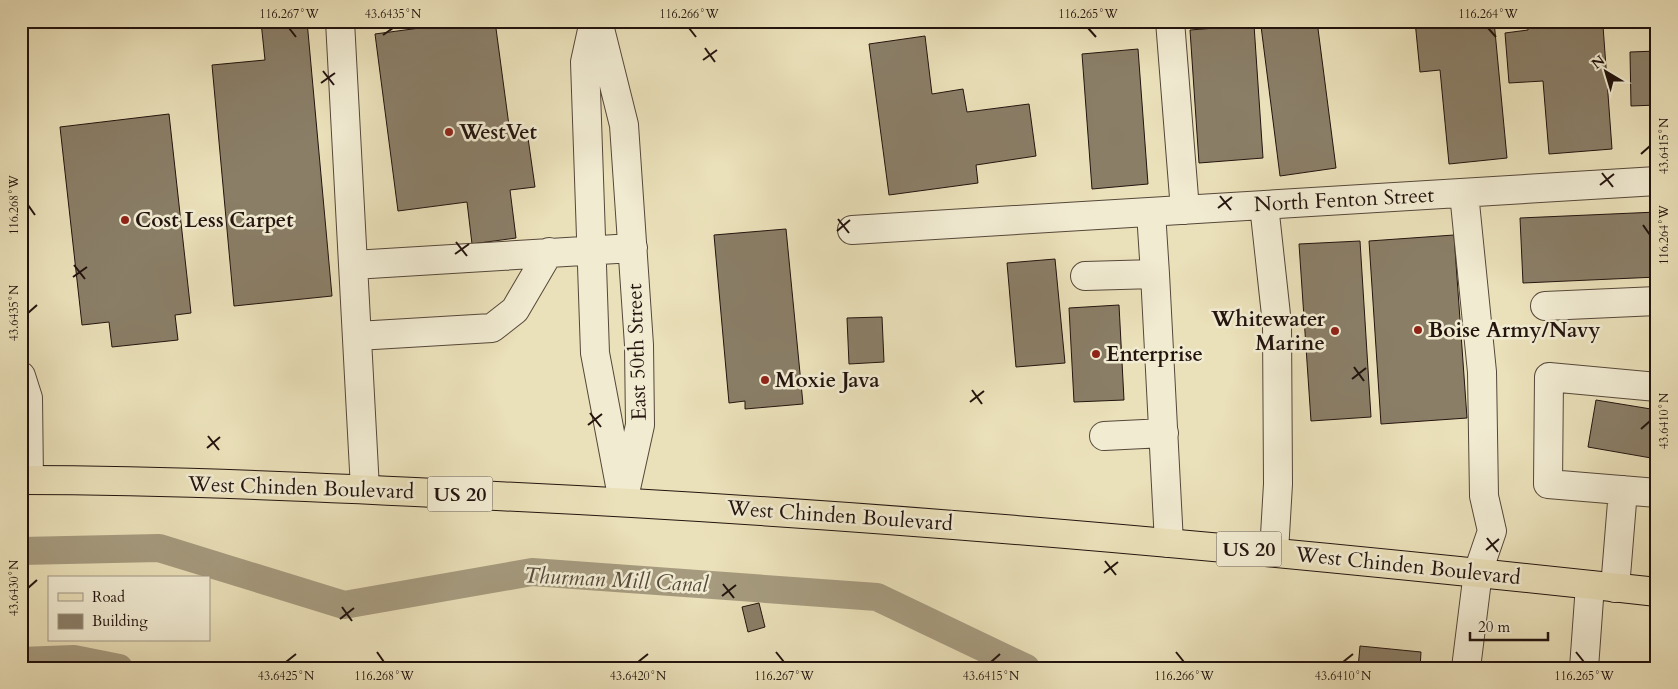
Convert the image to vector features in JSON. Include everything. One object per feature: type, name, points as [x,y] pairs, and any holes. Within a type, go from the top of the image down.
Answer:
[{"type":"main road","name":"West Chinden Boulevard","points":[[25,480],[365,489],[850,515],[1274,552],[1657,592]]},
{"type":"street","points":[[340,21],[365,489]]},
{"type":"street","name":"East 50th Street","points":[[594,21],[585,62],[595,353],[623,502]]},
{"type":"street","name":"East 50th Street","points":[[598,21],[624,124],[639,345],[640,425],[623,502]]},
{"type":"street","points":[[1170,21],[1185,210]]},
{"type":"street","name":"North Fenton Street","points":[[852,230],[1657,181]]},
{"type":"street","points":[[1464,193],[1482,372],[1484,496],[1492,531],[1478,572],[1466,668]]},
{"type":"street","points":[[1264,205],[1277,324],[1278,484],[1274,552]]},
{"type":"street","points":[[1151,212],[1169,542]]},
{"type":"street","points":[[353,266],[633,248]]},
{"type":"street","points":[[357,336],[492,328],[515,310],[549,252]]},
{"type":"street","points":[[1085,276],[1155,274]]},
{"type":"street","points":[[1544,306],[1657,301]]},
{"type":"street","points":[[21,376],[28,398],[25,480]]},
{"type":"street","points":[[1657,387],[1549,377],[1548,484],[1657,493]]},
{"type":"street","points":[[1104,436],[1164,433]]},
{"type":"street","points":[[1584,668],[1623,490]]},
{"type":"building","points":[[307,21],[332,296],[234,306],[212,65],[265,60],[261,22]]},
{"type":"building","name":"WestVet","points":[[472,21],[495,21],[510,133],[527,131],[535,187],[510,190],[516,238],[472,244],[467,202],[398,211],[375,34]]},
{"type":"building","points":[[1295,21],[1317,21],[1336,168],[1280,176],[1261,26]]},
{"type":"building","points":[[1415,21],[1494,21],[1507,158],[1449,164],[1440,70],[1420,72]]},
{"type":"building","points":[[1528,21],[1575,21],[1576,28],[1603,26],[1612,149],[1549,154],[1543,81],[1509,83],[1505,33],[1528,30]]},
{"type":"building","points":[[1254,25],[1263,158],[1199,163],[1190,30]]},
{"type":"building","points":[[925,36],[932,94],[963,89],[967,112],[1029,104],[1036,156],[976,165],[978,183],[889,195],[869,44]]},
{"type":"building","points":[[1138,49],[1148,184],[1092,189],[1082,54]]},
{"type":"building","points":[[1657,51],[1657,105],[1631,106],[1630,52]]},
{"type":"building","name":"Cost Less Carpet","points":[[169,114],[191,313],[175,315],[178,340],[112,347],[109,322],[82,325],[60,127]]},
{"type":"building","points":[[1657,212],[1657,277],[1523,283],[1520,218]]},
{"type":"building","points":[[786,229],[803,404],[745,409],[745,401],[729,403],[714,235]]},
{"type":"building","name":"Boise Army/Navy","points":[[1454,235],[1467,418],[1381,424],[1369,241]]},
{"type":"building","name":"Whitewater Marine","points":[[1360,241],[1371,417],[1311,421],[1299,244]]},
{"type":"building","points":[[1055,259],[1065,363],[1016,367],[1007,263]]},
{"type":"building","name":"Enterprise","points":[[1119,305],[1124,400],[1074,402],[1069,308]]},
{"type":"building","points":[[882,317],[884,362],[849,364],[847,318]]},
{"type":"building","points":[[1596,400],[1657,410],[1657,459],[1588,447]]},
{"type":"building","points":[[759,603],[765,627],[748,632],[742,607]]},
{"type":"building","points":[[1360,646],[1421,652],[1420,668],[1358,668]]},
{"type":"waterway","name":"Thurman Mill Canal","points":[[21,551],[159,548],[344,605],[532,572],[877,597],[1026,668]]},
{"type":"waterway","points":[[21,661],[74,659],[119,668]]},
{"type":"place","name":"WestVet","points":[[449,132]]},
{"type":"place","name":"Cost Less Carpet","points":[[125,220]]},
{"type":"place","name":"Boise Army/Navy","points":[[1418,330]]},
{"type":"place","name":"Whitewater Marine","points":[[1335,331]]},
{"type":"place","name":"Enterprise","points":[[1096,354]]},
{"type":"place","name":"Moxie Java","points":[[765,380]]}]
